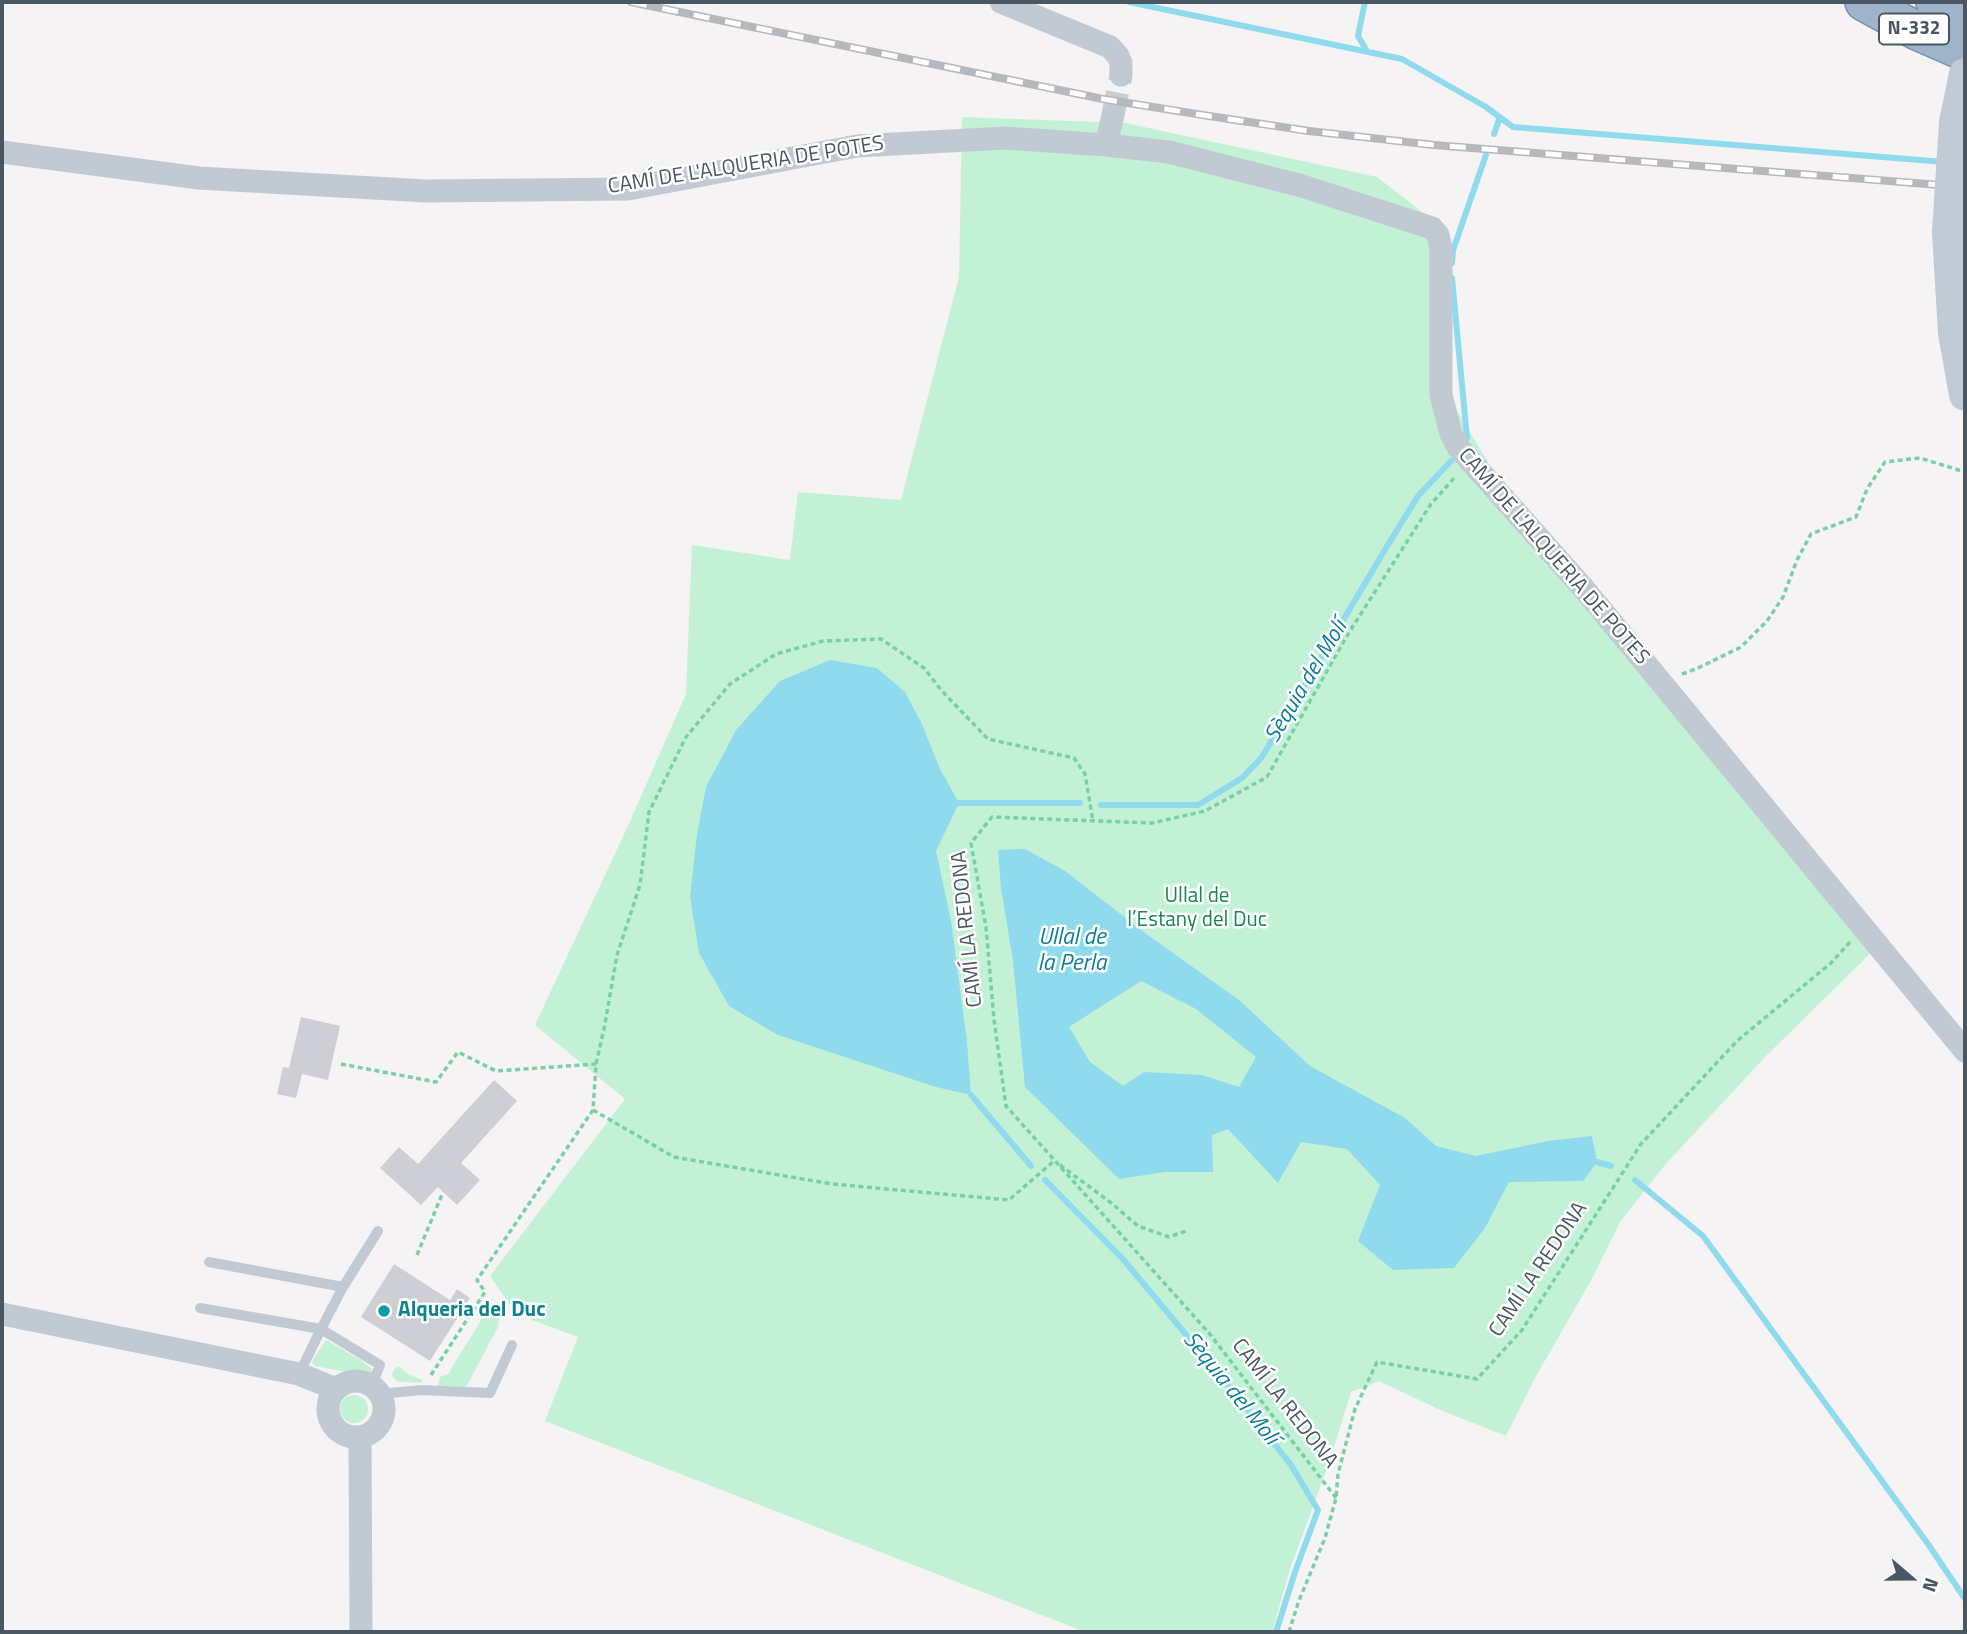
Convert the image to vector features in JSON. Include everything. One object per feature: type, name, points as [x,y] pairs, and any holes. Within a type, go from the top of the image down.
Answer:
[{"type":"highway","name":"N-332","points":[[1864,2],[1917,31],[1965,52]]},
{"type":"highway","points":[[1935,2],[1965,15]]},
{"type":"main road","points":[[1965,74],[1955,121],[1948,232],[1954,332],[1965,395]]},
{"type":"street","points":[[1001,2],[1110,47],[1121,63],[1121,75]]},
{"type":"street","points":[[1106,145],[1113,115]]},
{"type":"street","name":"CAMÍ DE L'ALQUERIA DE POTES","points":[[2,152],[199,178],[426,191],[628,189],[857,146],[1005,138],[1170,152],[1301,186],[1432,228],[1438,235],[1441,248],[1441,395],[1451,435],[1469,461],[1585,590],[1965,1051]]},
{"type":"street","points":[[2,1314],[299,1374],[336,1389]]},
{"type":"street","points":[[363,1381],[376,1390],[384,1403],[384,1412],[382,1421],[376,1428],[360,1437],[351,1437],[336,1429],[328,1413],[328,1405],[336,1389],[344,1383],[363,1381]]},
{"type":"street","points":[[360,1437],[361,1632]]},
{"type":"lane","points":[[299,1374],[342,1287],[378,1231]]},
{"type":"lane","points":[[209,1262],[342,1287]]},
{"type":"lane","points":[[200,1308],[321,1329],[380,1365],[376,1390],[490,1393],[512,1345]]},
{"type":"path","points":[[1656,677],[1672,677],[1696,669],[1741,647],[1767,621],[1783,597],[1797,560],[1811,534],[1856,517],[1867,489],[1885,462],[1920,458],[1965,472]]},
{"type":"path","name":"CAMÍ LA REDONA","points":[[1336,1498],[1209,1333],[1006,1106],[994,1020],[986,927],[971,843],[992,817],[1152,823],[1205,811],[1267,777],[1348,634],[1390,567],[1431,505],[1469,461]]},
{"type":"path","points":[[421,1390],[485,1292],[477,1280],[593,1110],[596,1064],[617,955],[640,885],[649,812],[686,737],[730,684],[776,654],[822,641],[881,639],[924,668],[941,690],[988,739],[1074,758],[1085,774],[1093,821]]},
{"type":"path","name":"CAMÍ LA REDONA","points":[[1289,1632],[1297,1603],[1325,1538],[1355,1409],[1377,1362],[1477,1379],[1522,1330],[1641,1144],[1737,1041],[1831,963],[1863,928]]},
{"type":"path","points":[[341,1064],[436,1082],[458,1052],[496,1071],[596,1064]]},
{"type":"path","points":[[593,1110],[674,1157],[832,1184],[1009,1200],[1054,1161],[1138,1226],[1169,1237],[1186,1231]]},
{"type":"path","points":[[417,1255],[443,1192]]},
{"type":"green space","name":"Ullal de l’Estany del Duc","points":[[962,117],[1125,123],[1377,177],[1417,208],[1440,229],[1446,392],[1498,479],[1885,939],[1766,1056],[1664,1166],[1620,1222],[1506,1436],[1438,1409],[1379,1381],[1351,1392],[1330,1460],[1290,1569],[1272,1632],[1085,1632],[545,1421],[578,1337],[516,1314],[490,1276],[625,1099],[535,1025],[686,694],[692,545],[790,560],[798,492],[901,500],[959,277]]},
{"type":"green space","points":[[491,1304],[497,1304],[500,1312],[498,1327],[466,1387],[438,1386],[440,1377],[448,1374]]},
{"type":"green space","points":[[326,1340],[359,1359],[372,1369],[372,1374],[368,1376],[315,1366],[312,1362]]},
{"type":"green space","points":[[398,1366],[409,1375],[423,1380],[421,1383],[397,1381],[392,1376]]},
{"type":"green space","points":[[354,1395],[364,1399],[368,1409],[364,1419],[354,1423],[344,1419],[340,1409],[344,1399]]},
{"type":"water","points":[[830,660],[877,668],[905,692],[921,722],[940,769],[959,803],[936,851],[951,920],[971,1095],[936,1087],[778,1035],[729,1006],[699,953],[690,897],[697,834],[706,787],[736,730],[780,681]]},
{"type":"water","name":"Ullal de la Perla","points":[[1025,849],[1065,871],[1145,933],[1239,1000],[1310,1066],[1405,1118],[1436,1146],[1476,1156],[1548,1141],[1592,1136],[1597,1162],[1583,1181],[1509,1182],[1485,1228],[1454,1268],[1393,1270],[1358,1241],[1380,1185],[1347,1149],[1301,1142],[1278,1183],[1228,1129],[1212,1135],[1213,1172],[1165,1172],[1119,1179],[1025,1087],[1013,961],[1001,888],[998,850]],"holes":[[[1141,981],[1196,1009],[1256,1057],[1239,1087],[1202,1075],[1144,1072],[1123,1086],[1090,1062],[1069,1027]]]},
{"type":"building","points":[[301,1017],[340,1026],[328,1080],[302,1074],[296,1098],[277,1094],[283,1067],[289,1068]]},
{"type":"building","points":[[494,1080],[517,1101],[461,1163],[480,1180],[457,1205],[438,1187],[421,1205],[380,1168],[399,1147],[418,1164]]},
{"type":"building","name":"Alqueria del Duc","points":[[394,1264],[450,1300],[457,1289],[470,1298],[430,1361],[361,1317]]},
{"type":"waterway","points":[[1129,2],[1402,59],[1486,107],[1513,127],[1944,162]]},
{"type":"waterway","points":[[1365,2],[1358,36],[1367,51]]},
{"type":"waterway","name":"Sèquia del Molí","points":[[1494,134],[1500,117]]},
{"type":"waterway","name":"Sèquia del Molí","points":[[1452,263],[1453,250],[1486,155]]},
{"type":"waterway","name":"Sèquia del Molí","points":[[1452,278],[1467,438]]},
{"type":"waterway","name":"Sèquia del Molí","points":[[1101,805],[1198,805],[1242,778],[1262,757],[1418,496],[1451,461]]},
{"type":"waterway","name":"Sèquia del Molí","points":[[959,803],[1080,803]]},
{"type":"waterway","name":"Sèquia del Molí","points":[[971,1095],[1031,1166]]},
{"type":"waterway","points":[[1597,1162],[1611,1166]]},
{"type":"waterway","name":"Sèquia del Molí","points":[[1045,1180],[1122,1258],[1218,1373],[1291,1465],[1318,1510],[1276,1632]]},
{"type":"waterway","points":[[1635,1180],[1703,1236],[1928,1544],[1965,1599]]},
{"type":"tunnel","points":[[1113,115],[1121,75]]},
{"type":"railway","points":[[631,2],[1103,99],[1309,131],[1434,145],[1965,187]]},
{"type":"place","name":"Alqueria del Duc","points":[[384,1311]]}]
